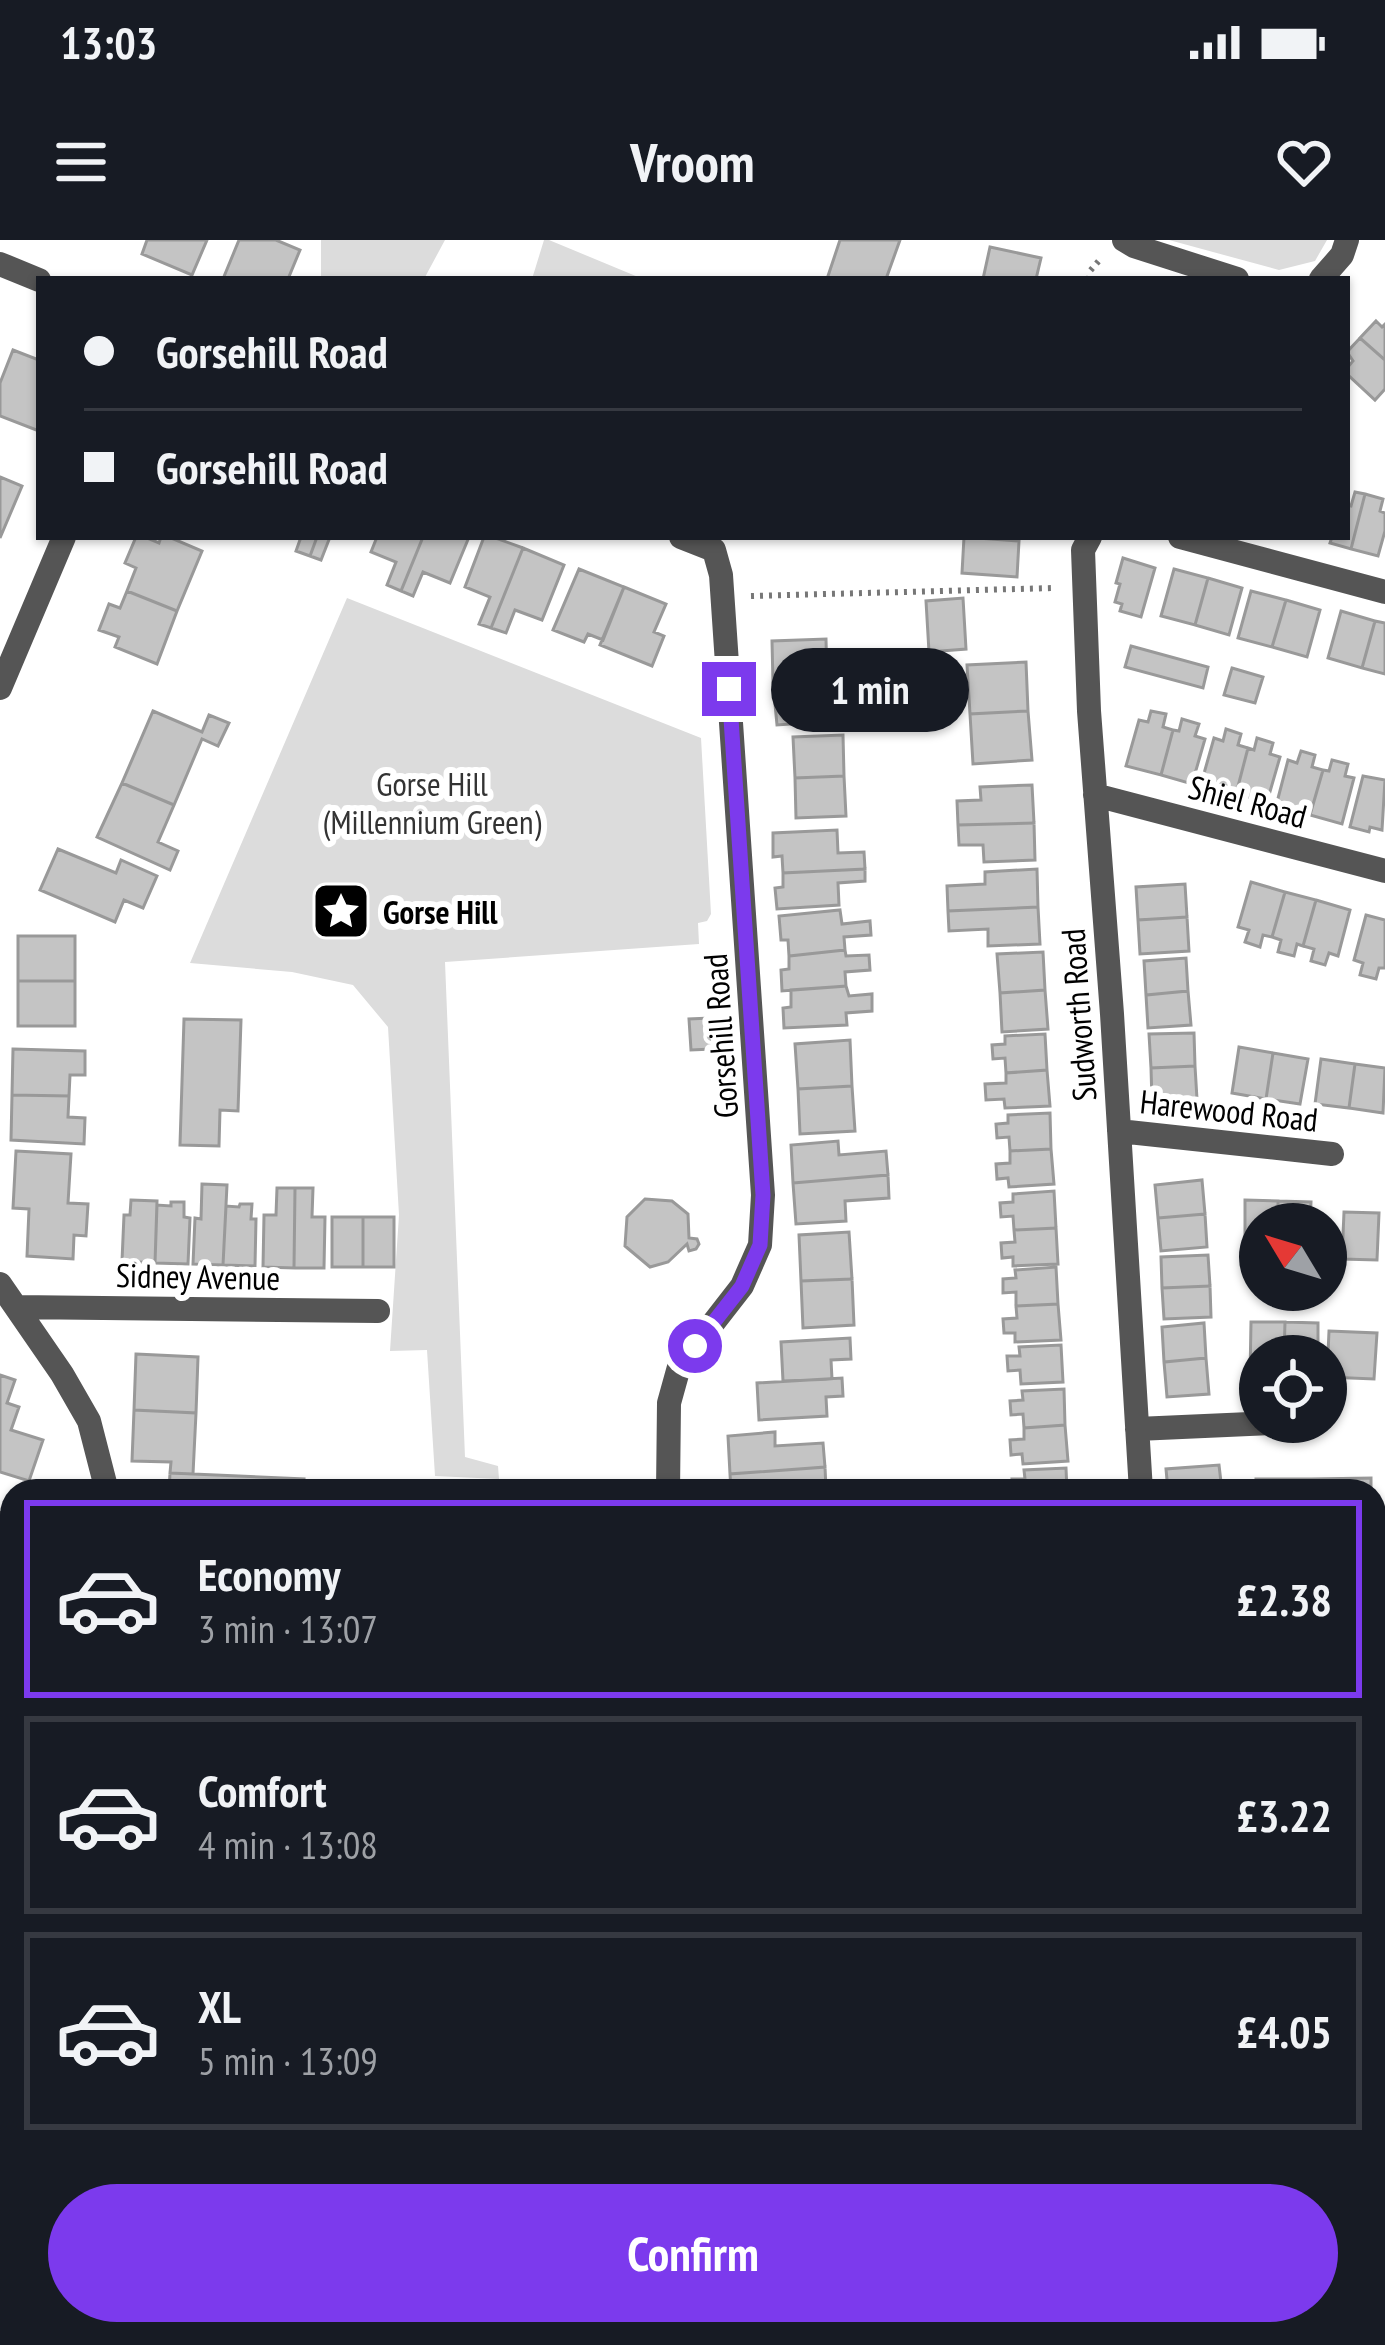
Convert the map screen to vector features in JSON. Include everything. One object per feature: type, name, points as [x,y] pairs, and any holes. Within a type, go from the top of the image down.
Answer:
[{"type":"street","points":[[1124,240],[1228,276]]},
{"type":"street","points":[[1324,276],[1342,255],[1347,240]]},
{"type":"street","points":[[0,264],[36,279]]},
{"type":"street","points":[[0,688],[63,540]]},
{"type":"street","name":"Gorsehill Road","points":[[668,1479],[669,1403],[679,1367],[742,1286],[760,1245],[762,1212],[722,575],[714,550],[689,540]]},
{"type":"street","name":"Sudworth Road","points":[[1088,540],[1083,550],[1095,795],[1140,1479]]},
{"type":"street","points":[[1191,540],[1385,592]]},
{"type":"street","name":"Shiel Road","points":[[1095,795],[1385,871]]},
{"type":"street","name":"Harewood Road","points":[[1119,1131],[1332,1154]]},
{"type":"street","points":[[0,1284],[89,1420],[104,1479]]},
{"type":"street","name":"Sidney Avenue","points":[[16,1307],[378,1311]]},
{"type":"street","points":[[1137,1430],[1239,1425]]},
{"type":"path","points":[[723,597],[1084,588]]},
{"type":"green space","points":[[321,240],[445,240],[426,276],[321,276]]},
{"type":"green space","points":[[544,240],[549,240],[636,276],[533,276]]},
{"type":"green space","points":[[1169,240],[1327,240],[1315,261],[1279,270]]},
{"type":"green space","name":"Gorse Hill (Millennium Green)","points":[[347,598],[701,738],[711,914],[698,923],[699,944],[445,962],[465,1457],[498,1466],[499,1479],[435,1476],[427,1350],[390,1351],[399,1215],[388,1027],[353,985],[292,972],[190,963]]},
{"type":"building","points":[[147,240],[207,240],[192,275],[142,254]]},
{"type":"building","points":[[239,240],[276,240],[300,250],[289,276],[224,276]]},
{"type":"building","points":[[840,240],[900,240],[887,276],[828,276]]},
{"type":"building","points":[[990,247],[1041,258],[1037,276],[984,276]]},
{"type":"building","points":[[1376,321],[1382,327],[1385,324],[1385,360],[1360,338]]},
{"type":"building","points":[[1360,338],[1385,360],[1385,389],[1375,400],[1350,377],[1350,349]]},
{"type":"building","points":[[13,350],[36,359],[36,430],[0,416],[0,383]]},
{"type":"building","points":[[0,477],[22,486],[0,538]]},
{"type":"building","points":[[1355,492],[1365,494],[1351,549],[1330,543],[1350,540]]},
{"type":"building","points":[[1365,494],[1383,499],[1380,511],[1385,513],[1385,531],[1378,556],[1351,549]]},
{"type":"building","points":[[135,540],[176,540],[202,551],[177,611],[127,591],[136,568],[125,563]]},
{"type":"building","points":[[300,540],[316,540],[310,556],[296,551]]},
{"type":"building","points":[[316,540],[329,540],[321,560],[310,556]]},
{"type":"building","points":[[376,540],[422,540],[401,591],[387,585],[396,562],[371,552]]},
{"type":"building","points":[[422,540],[468,540],[450,583],[423,572],[413,596],[401,591]]},
{"type":"building","points":[[483,540],[523,548],[491,628],[479,624],[490,597],[465,587]]},
{"type":"building","points":[[964,540],[1019,541],[1017,577],[962,573]]},
{"type":"building","points":[[523,548],[564,565],[542,620],[515,610],[506,633],[491,628]]},
{"type":"building","points":[[1123,558],[1155,568],[1141,617],[1120,611],[1122,604],[1115,602]]},
{"type":"building","points":[[579,569],[624,587],[603,640],[588,634],[584,642],[553,630]]},
{"type":"building","points":[[1174,569],[1208,578],[1195,625],[1161,616]]},
{"type":"building","points":[[1208,578],[1242,588],[1229,635],[1195,625]]},
{"type":"building","points":[[624,587],[666,604],[654,632],[664,636],[652,666],[600,645]]},
{"type":"building","points":[[127,591],[177,611],[157,664],[115,647],[119,637],[99,630],[109,604],[120,608]]},
{"type":"building","points":[[1251,591],[1286,600],[1272,647],[1238,638]]},
{"type":"building","points":[[963,598],[966,649],[929,652],[926,601]]},
{"type":"building","points":[[1286,600],[1320,610],[1307,657],[1272,647]]},
{"type":"building","points":[[1341,611],[1375,621],[1362,668],[1328,658]]},
{"type":"building","points":[[1375,621],[1385,623],[1385,674],[1362,668]]},
{"type":"building","points":[[826,639],[827,681],[773,683],[772,641]]},
{"type":"building","points":[[1131,646],[1208,667],[1203,688],[1125,667]]},
{"type":"building","points":[[1026,662],[1028,711],[970,714],[967,665]]},
{"type":"building","points":[[1232,668],[1263,677],[1255,703],[1224,695]]},
{"type":"building","points":[[859,677],[861,694],[832,697],[834,721],[777,725],[773,683]]},
{"type":"building","points":[[153,711],[202,732],[209,715],[229,723],[218,746],[202,739],[174,805],[122,783]]},
{"type":"building","points":[[1028,711],[1032,760],[973,764],[970,714]]},
{"type":"building","points":[[1151,711],[1166,714],[1163,727],[1173,730],[1161,775],[1126,766],[1139,720],[1148,722]]},
{"type":"building","points":[[1182,719],[1199,724],[1195,736],[1205,739],[1192,784],[1161,775],[1173,730],[1179,731]]},
{"type":"building","points":[[1226,729],[1241,734],[1238,745],[1248,748],[1236,794],[1201,784],[1214,738],[1223,741]]},
{"type":"building","points":[[843,735],[844,776],[795,778],[793,737]]},
{"type":"building","points":[[1257,738],[1273,743],[1270,754],[1280,757],[1267,802],[1236,794],[1248,748],[1254,750]]},
{"type":"building","points":[[1301,751],[1315,755],[1312,767],[1323,770],[1310,815],[1276,806],[1288,760],[1297,763]]},
{"type":"building","points":[[1332,760],[1348,764],[1345,776],[1354,778],[1342,824],[1310,815],[1323,770],[1329,771]]},
{"type":"building","points":[[844,776],[846,816],[796,818],[795,778]]},
{"type":"building","points":[[1363,776],[1385,780],[1382,830],[1350,827]]},
{"type":"building","points":[[122,783],[174,805],[158,842],[178,851],[170,870],[97,837]]},
{"type":"building","points":[[1032,785],[1034,823],[958,825],[957,801],[981,800],[980,787]]},
{"type":"building","points":[[1034,823],[1035,860],[984,862],[983,845],[959,845],[958,825]]},
{"type":"building","points":[[837,830],[838,853],[864,852],[865,869],[783,873],[782,856],[773,857],[773,833]]},
{"type":"building","points":[[58,849],[116,873],[121,860],[157,876],[143,908],[124,900],[115,922],[40,890]]},
{"type":"building","points":[[865,869],[865,881],[838,883],[839,905],[777,909],[775,888],[783,887],[783,873]]},
{"type":"building","points":[[1037,869],[1038,907],[948,911],[947,886],[985,884],[985,872]]},
{"type":"building","points":[[1251,882],[1285,892],[1272,937],[1263,935],[1260,947],[1245,942],[1249,930],[1238,927]]},
{"type":"building","points":[[1185,884],[1187,917],[1138,920],[1136,887]]},
{"type":"building","points":[[1285,892],[1316,900],[1303,946],[1297,944],[1294,956],[1278,952],[1281,940],[1272,937]]},
{"type":"building","points":[[1316,900],[1350,910],[1338,956],[1329,953],[1325,965],[1311,961],[1314,949],[1303,946]]},
{"type":"building","points":[[1038,907],[1040,944],[988,946],[988,929],[949,931],[948,911]]},
{"type":"building","points":[[840,910],[842,924],[870,921],[871,935],[844,937],[845,950],[789,956],[788,940],[781,940],[779,916]]},
{"type":"building","points":[[1366,915],[1385,920],[1385,968],[1379,968],[1376,979],[1360,975],[1363,963],[1354,960]]},
{"type":"building","points":[[1187,917],[1189,951],[1140,954],[1138,920]]},
{"type":"building","points":[[18,936],[75,936],[75,981],[18,981]]},
{"type":"building","points":[[845,950],[846,956],[869,955],[870,970],[845,972],[846,986],[782,991],[781,970],[789,969],[789,956]]},
{"type":"building","points":[[1043,952],[1045,990],[1000,993],[997,954]]},
{"type":"building","points":[[1186,958],[1188,991],[1146,995],[1144,961]]},
{"type":"building","points":[[18,981],[75,981],[75,1026],[18,1026]]},
{"type":"building","points":[[846,986],[849,996],[872,994],[872,1011],[846,1013],[847,1025],[784,1028],[783,1008],[791,1007],[791,990]]},
{"type":"building","points":[[1045,990],[1048,1029],[1002,1032],[1000,993]]},
{"type":"building","points":[[1188,991],[1191,1025],[1148,1028],[1146,995]]},
{"type":"building","points":[[710,1018],[712,1049],[691,1050],[689,1019]]},
{"type":"building","points":[[184,1019],[241,1020],[238,1111],[220,1110],[219,1146],[180,1145]]},
{"type":"building","points":[[1194,1033],[1195,1066],[1151,1068],[1149,1034]]},
{"type":"building","points":[[1045,1034],[1047,1070],[1006,1073],[1005,1058],[993,1059],[992,1045],[1005,1044],[1005,1036]]},
{"type":"building","points":[[850,1040],[852,1086],[798,1089],[795,1044]]},
{"type":"building","points":[[1239,1047],[1273,1053],[1266,1099],[1232,1093]]},
{"type":"building","points":[[13,1049],[85,1051],[85,1075],[70,1075],[69,1096],[12,1095]]},
{"type":"building","points":[[1273,1053],[1308,1059],[1300,1104],[1266,1099]]},
{"type":"building","points":[[1321,1059],[1355,1064],[1349,1108],[1315,1104]]},
{"type":"building","points":[[1355,1064],[1385,1068],[1383,1113],[1349,1108]]},
{"type":"building","points":[[1195,1066],[1197,1099],[1152,1101],[1151,1068]]},
{"type":"building","points":[[1047,1070],[1050,1106],[1005,1108],[1004,1099],[986,1100],[985,1084],[1006,1083],[1006,1073]]},
{"type":"building","points":[[852,1086],[855,1131],[800,1134],[798,1089]]},
{"type":"building","points":[[12,1095],[69,1096],[68,1117],[85,1118],[84,1144],[11,1140]]},
{"type":"building","points":[[1050,1113],[1051,1149],[1010,1151],[1009,1137],[997,1138],[996,1124],[1008,1123],[1008,1115]]},
{"type":"building","points":[[838,1141],[839,1155],[886,1151],[888,1175],[793,1183],[791,1145]]},
{"type":"building","points":[[1051,1149],[1054,1184],[1009,1187],[1008,1178],[997,1179],[996,1164],[1010,1163],[1010,1151]]},
{"type":"building","points":[[16,1151],[71,1154],[68,1203],[88,1204],[86,1236],[74,1235],[73,1259],[27,1256],[29,1209],[13,1208]]},
{"type":"building","points":[[888,1175],[889,1198],[845,1201],[846,1221],[796,1224],[793,1183]]},
{"type":"building","points":[[1202,1180],[1205,1214],[1158,1218],[1155,1185]]},
{"type":"building","points":[[202,1184],[227,1185],[223,1265],[193,1264]]},
{"type":"building","points":[[277,1188],[295,1188],[294,1268],[263,1267],[264,1215],[276,1215]]},
{"type":"building","points":[[295,1188],[313,1188],[312,1217],[325,1217],[324,1268],[294,1268]]},
{"type":"building","points":[[1054,1191],[1056,1228],[1014,1230],[1013,1216],[1001,1217],[1000,1203],[1013,1202],[1013,1194]]},
{"type":"building","points":[[645,1199],[672,1201],[688,1214],[689,1238],[697,1239],[696,1249],[689,1251],[687,1244],[668,1262],[650,1267],[625,1246],[627,1217]]},
{"type":"building","points":[[131,1200],[157,1201],[155,1263],[122,1261],[124,1215],[130,1215]]},
{"type":"building","points":[[171,1202],[184,1202],[184,1217],[190,1218],[188,1264],[155,1263],[157,1205],[171,1206]]},
{"type":"building","points":[[252,1204],[251,1219],[256,1219],[255,1266],[223,1265],[226,1206]]},
{"type":"building","points":[[1347,1212],[1379,1213],[1377,1260],[1347,1259]]},
{"type":"building","points":[[1205,1214],[1207,1247],[1161,1251],[1158,1218]]},
{"type":"building","points":[[332,1217],[363,1217],[363,1267],[332,1267]]},
{"type":"building","points":[[363,1217],[394,1217],[394,1267],[363,1267]]},
{"type":"building","points":[[1056,1228],[1058,1264],[1013,1266],[1013,1257],[1002,1258],[1001,1243],[1015,1242],[1014,1230]]},
{"type":"building","points":[[849,1232],[852,1279],[801,1281],[799,1235]]},
{"type":"building","points":[[1208,1255],[1210,1286],[1162,1288],[1161,1257]]},
{"type":"building","points":[[1056,1267],[1058,1304],[1016,1306],[1016,1292],[1003,1293],[1003,1279],[1016,1278],[1015,1270]]},
{"type":"building","points":[[852,1279],[854,1325],[803,1328],[801,1281]]},
{"type":"building","points":[[1210,1286],[1211,1317],[1164,1319],[1162,1288]]},
{"type":"building","points":[[1058,1304],[1061,1340],[1015,1342],[1015,1333],[1004,1333],[1003,1319],[1017,1318],[1016,1306]]},
{"type":"building","points":[[1251,1322],[1285,1322],[1285,1335],[1251,1335]]},
{"type":"building","points":[[1285,1322],[1318,1323],[1318,1335],[1285,1335]]},
{"type":"building","points":[[1204,1323],[1206,1358],[1164,1362],[1162,1327]]},
{"type":"building","points":[[1329,1331],[1377,1333],[1374,1379],[1347,1378],[1347,1335],[1329,1335]]},
{"type":"building","points":[[850,1338],[851,1359],[831,1360],[832,1379],[783,1381],[781,1342]]},
{"type":"building","points":[[1061,1345],[1063,1382],[1021,1384],[1020,1370],[1008,1371],[1007,1356],[1020,1356],[1019,1347]]},
{"type":"building","points":[[136,1354],[198,1357],[196,1413],[134,1410]]},
{"type":"building","points":[[1206,1358],[1209,1394],[1167,1397],[1164,1362]]},
{"type":"building","points":[[0,1375],[15,1380],[7,1403],[19,1407],[11,1430],[43,1440],[30,1479],[0,1472]]},
{"type":"building","points":[[842,1378],[843,1396],[826,1397],[827,1416],[759,1420],[757,1383]]},
{"type":"building","points":[[1064,1389],[1065,1425],[1024,1428],[1023,1414],[1011,1415],[1010,1401],[1023,1400],[1022,1391]]},
{"type":"building","points":[[134,1410],[196,1413],[193,1474],[170,1473],[171,1462],[132,1461]]},
{"type":"building","points":[[1065,1425],[1068,1461],[1023,1464],[1022,1454],[1011,1455],[1010,1440],[1024,1439],[1024,1428]]},
{"type":"building","points":[[775,1432],[775,1446],[823,1443],[825,1467],[730,1474],[728,1436]]},
{"type":"building","points":[[1219,1465],[1221,1479],[1167,1479],[1166,1469]]},
{"type":"building","points":[[825,1467],[826,1479],[730,1479],[730,1474]]},
{"type":"building","points":[[1066,1468],[1066,1479],[1025,1479],[1024,1470]]},
{"type":"building","points":[[170,1473],[304,1479],[170,1479]]},
{"type":"place","name":"Gorse Hill","points":[[341,911]]},
{"type":"route","points":[[695,1346],[742,1286],[760,1245],[763,1195],[729,689]]}]
